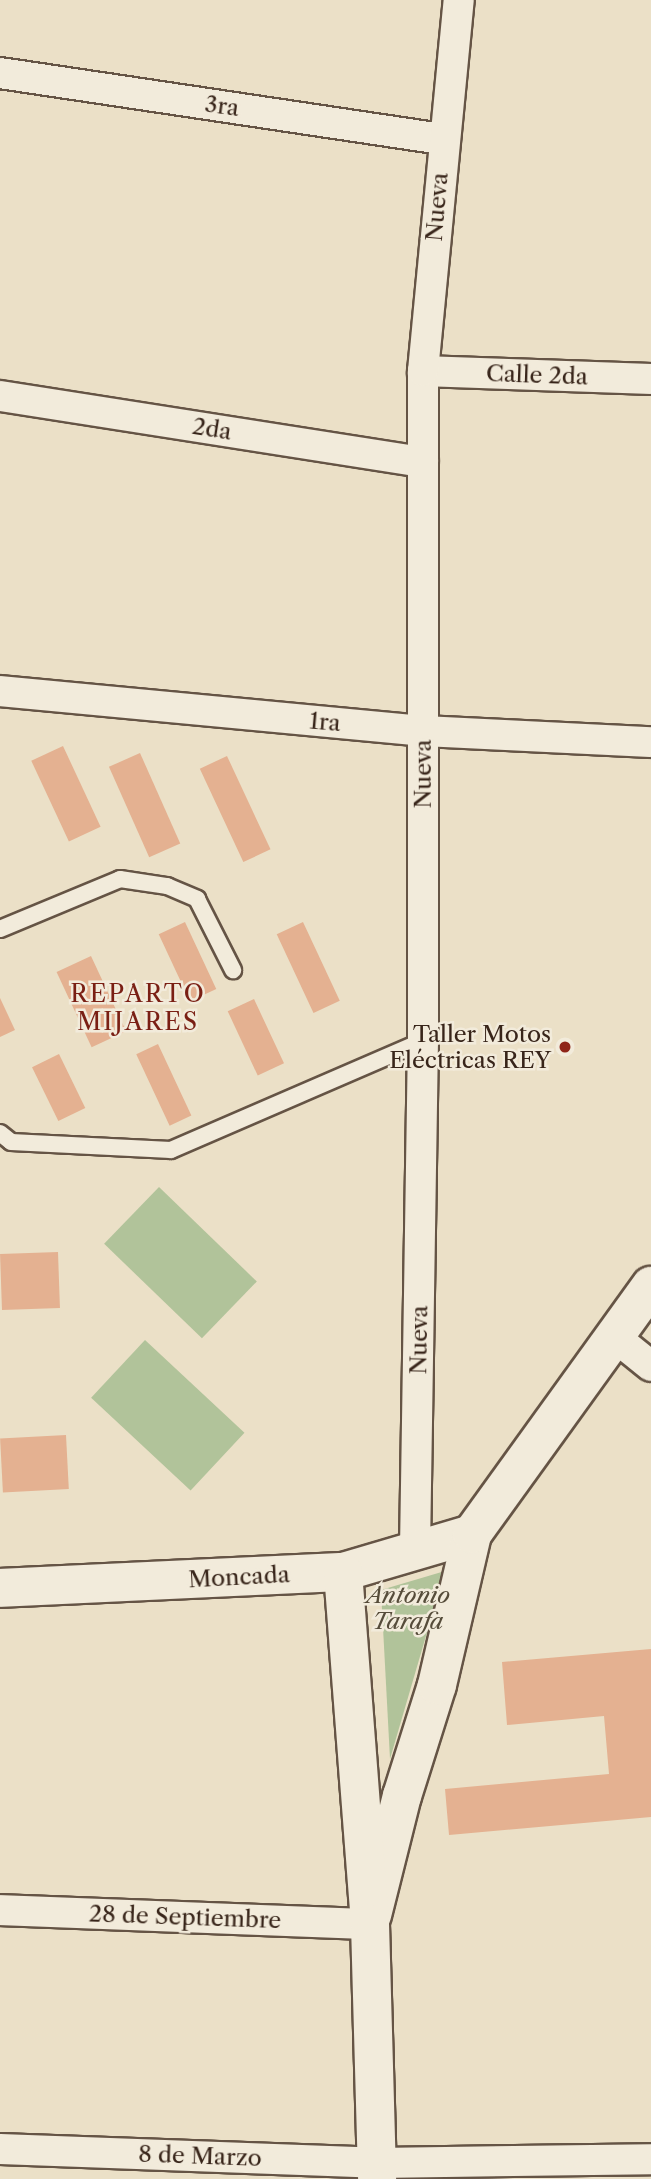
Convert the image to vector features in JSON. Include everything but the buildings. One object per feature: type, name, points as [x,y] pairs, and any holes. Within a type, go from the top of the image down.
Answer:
[{"type":"main road","points":[[370,1924],[408,1778],[437,1685],[472,1534],[651,1286]]},
{"type":"main road","name":"Moncada","points":[[0,1588],[343,1572],[472,1534]]},
{"type":"main road","points":[[343,1572],[370,1924],[377,2171]]},
{"type":"main road","points":[[358,1768],[378,1785],[408,1778]]},
{"type":"street","name":"Nueva","points":[[415,1549],[423,1041],[423,371],[443,139],[459,0]]},
{"type":"street","name":"3ra","points":[[0,72],[443,139]]},
{"type":"street","name":"Calle 2da","points":[[423,371],[651,379]]},
{"type":"street","name":"2da","points":[[0,396],[423,462]]},
{"type":"street","name":"1ra","points":[[0,691],[423,731],[651,742]]},
{"type":"street","points":[[615,1337],[651,1366]]},
{"type":"street","name":"28 de Septiembre","points":[[0,1910],[370,1924]]},
{"type":"street","name":"8 de Marzo","points":[[0,2149],[377,2171],[651,2159]]},
{"type":"lane","points":[[0,929],[120,879],[167,886],[197,899],[233,970]]},
{"type":"lane","points":[[0,1133],[11,1142],[171,1150],[423,1041]]},
{"type":"green space","points":[[159,1187],[257,1281],[202,1338],[104,1244]]},
{"type":"green space","points":[[145,1340],[244,1433],[191,1491],[91,1398]]},
{"type":"green space","name":"Antonio Tarafa","points":[[445,1571],[390,1759],[381,1590]]},
{"type":"place","name":"Taller Motos Eléctricas REY","points":[[565,1047]]},
{"type":"district","name":"REPARTO MIJARES","points":[[138,1008]]}]
